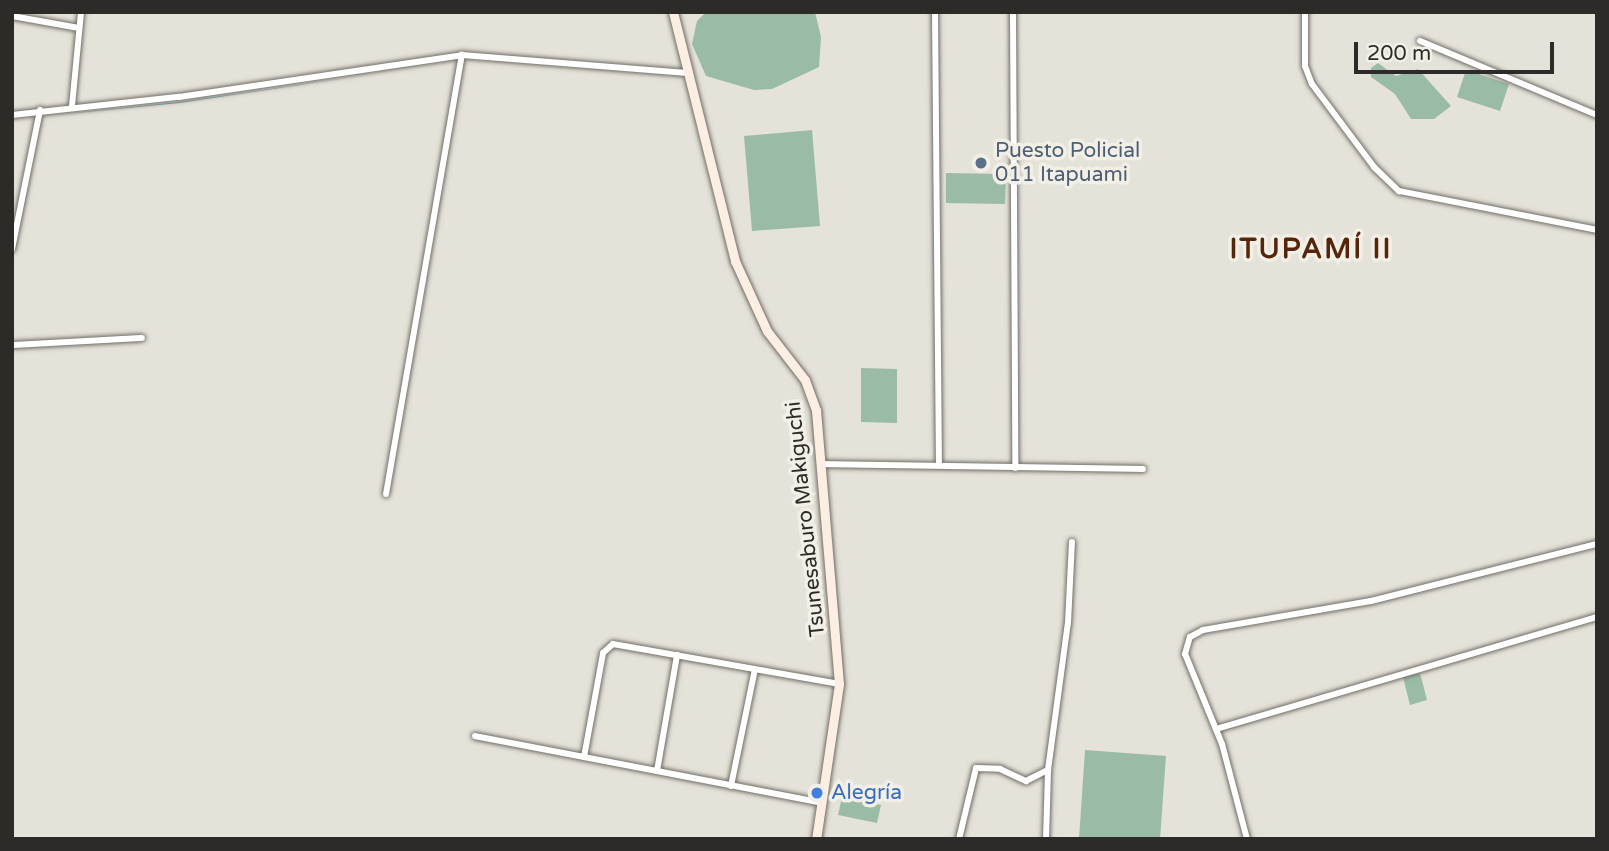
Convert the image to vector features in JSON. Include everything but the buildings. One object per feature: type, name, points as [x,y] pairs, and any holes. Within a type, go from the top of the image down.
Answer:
[{"type":"street","points":[[72,106],[81,12]]},
{"type":"street","name":"Tsunesaburo Makiguchi","points":[[673,12],[736,261],[767,331],[812,394],[839,684],[816,839]]},
{"type":"street","points":[[935,12],[939,466]]},
{"type":"street","points":[[1013,12],[1015,468]]},
{"type":"street","points":[[1305,12],[1305,66],[1312,84],[1374,167],[1399,191],[1597,230]]},
{"type":"street","points":[[12,16],[79,29]]},
{"type":"street","points":[[1420,41],[1597,115]]},
{"type":"street","points":[[386,494],[462,55]]},
{"type":"street","points":[[12,115],[72,106],[179,97],[462,55],[687,73]]},
{"type":"street","points":[[12,249],[40,110]]},
{"type":"street","points":[[12,345],[142,338]]},
{"type":"street","points":[[820,464],[1143,469]]},
{"type":"street","points":[[1046,839],[1048,770],[1068,623],[1072,542]]},
{"type":"street","points":[[1247,839],[1216,729],[1185,653],[1185,642],[1198,631],[1317,613],[1597,544]]},
{"type":"street","points":[[1216,729],[1597,617]]},
{"type":"street","points":[[584,757],[607,647],[618,644],[839,684]]},
{"type":"street","points":[[657,771],[677,655]]},
{"type":"street","points":[[731,786],[755,669]]},
{"type":"street","points":[[475,736],[822,803]]},
{"type":"street","points":[[961,838],[976,768],[1000,769],[1026,781],[1048,770]]},
{"type":"green space","points":[[706,12],[815,12],[821,37],[819,67],[772,89],[754,90],[706,76],[692,44],[697,21]]},
{"type":"green space","points":[[1378,63],[1396,76],[1418,69],[1451,106],[1434,119],[1411,119],[1395,94],[1371,77],[1371,68]]},
{"type":"green space","points":[[1466,70],[1509,84],[1500,111],[1457,97]]},
{"type":"green space","points":[[812,130],[820,226],[752,231],[744,136]]},
{"type":"green space","points":[[946,173],[1006,174],[1005,204],[946,203]]},
{"type":"green space","points":[[861,368],[897,369],[897,423],[861,422]]},
{"type":"green space","points":[[1420,673],[1427,700],[1410,705],[1403,677]]},
{"type":"green space","points":[[1085,750],[1166,756],[1160,839],[1079,839]]},
{"type":"green space","points":[[842,797],[881,805],[877,823],[838,815]]},
{"type":"water","points":[[354,77],[179,103],[55,115],[179,102]]},
{"type":"place","name":"Puesto Policial 011 Itapuami","points":[[981,163]]},
{"type":"place","name":"Alegría","points":[[817,793]]},
{"type":"district","name":"ITUPAMÍ II","points":[[1311,249]]}]
